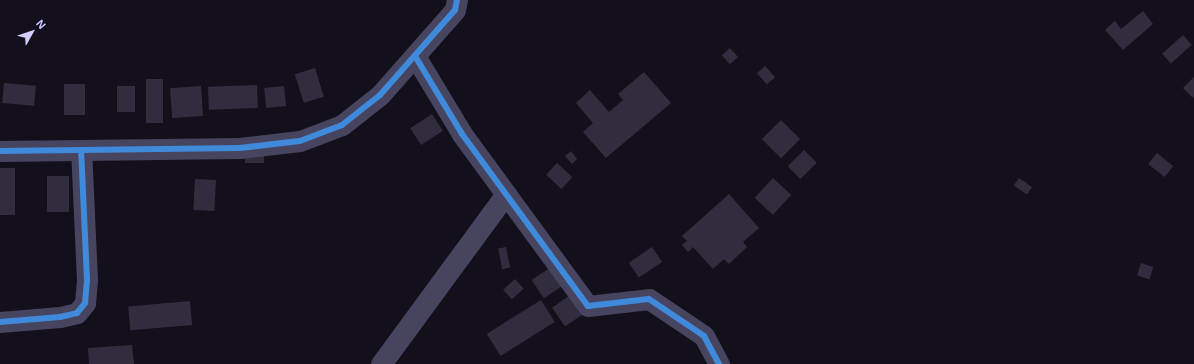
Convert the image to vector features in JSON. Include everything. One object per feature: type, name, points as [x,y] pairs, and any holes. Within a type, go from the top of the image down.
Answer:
[{"type":"street","points":[[0,151],[240,148],[300,141],[342,126],[380,95],[455,10],[457,0]]},
{"type":"street","points":[[415,56],[462,134],[588,306],[649,299],[704,336],[719,364]]},
{"type":"street","points":[[0,322],[60,317],[77,313],[85,303],[87,280],[81,150]]},
{"type":"street","points":[[380,364],[506,194]]},
{"type":"building","points":[[1143,11],[1153,24],[1123,50],[1105,30],[1115,21],[1121,29]]},
{"type":"building","points":[[1183,35],[1192,45],[1171,63],[1162,54]]},
{"type":"building","points":[[730,48],[738,57],[730,64],[722,55]]},
{"type":"building","points":[[765,66],[775,77],[767,85],[757,73]]},
{"type":"building","points":[[315,68],[324,97],[304,103],[295,74]]},
{"type":"building","points":[[644,72],[671,103],[606,158],[583,132],[593,123],[576,103],[590,90],[609,112],[623,100],[618,94]]},
{"type":"building","points":[[1194,77],[1194,96],[1193,98],[1183,88]]},
{"type":"building","points":[[146,79],[163,79],[163,123],[146,123]]},
{"type":"building","points":[[4,83],[36,86],[34,106],[2,103]]},
{"type":"building","points":[[64,84],[85,84],[85,115],[64,115]]},
{"type":"building","points":[[257,85],[258,108],[209,110],[208,87]]},
{"type":"building","points":[[117,86],[135,86],[135,112],[117,112]]},
{"type":"building","points":[[201,86],[203,116],[172,118],[170,88]]},
{"type":"building","points":[[284,86],[286,106],[266,108],[264,88]]},
{"type":"building","points":[[432,114],[443,131],[421,145],[410,128]]},
{"type":"building","points":[[781,120],[800,139],[781,158],[762,139]]},
{"type":"building","points":[[804,150],[817,163],[800,179],[788,166]]},
{"type":"building","points":[[245,151],[264,151],[264,163],[245,163]]},
{"type":"building","points":[[571,151],[577,159],[572,164],[565,156]]},
{"type":"building","points":[[1157,153],[1173,166],[1165,177],[1148,164]]},
{"type":"building","points":[[557,163],[572,177],[561,189],[546,175]]},
{"type":"building","points":[[0,168],[15,168],[15,215],[0,215]]},
{"type":"building","points":[[47,176],[69,176],[69,212],[47,212]]},
{"type":"building","points":[[773,178],[791,195],[773,215],[755,198]]},
{"type":"building","points":[[1019,178],[1032,187],[1027,195],[1014,185]]},
{"type":"building","points":[[195,179],[216,180],[214,211],[193,210]]},
{"type":"building","points":[[729,194],[759,228],[743,242],[747,247],[729,264],[724,259],[713,269],[693,247],[688,252],[682,245],[687,241],[682,236]]},
{"type":"building","points":[[506,247],[510,268],[502,269],[498,249]]},
{"type":"building","points":[[652,247],[662,262],[639,278],[629,263]]},
{"type":"building","points":[[1141,263],[1153,267],[1149,279],[1137,275]]},
{"type":"building","points":[[554,265],[566,283],[544,298],[532,280]]},
{"type":"building","points":[[515,279],[524,289],[512,299],[503,290]]},
{"type":"building","points":[[572,294],[585,313],[565,326],[552,307]]},
{"type":"building","points":[[541,300],[555,322],[501,356],[487,334]]},
{"type":"building","points":[[190,301],[192,325],[130,330],[128,306]]},
{"type":"building","points":[[132,345],[134,364],[89,364],[88,348]]},
{"type":"cycle path","points":[[0,151],[240,148],[300,141],[342,125],[380,95],[455,10],[457,0]]},
{"type":"cycle path","points":[[415,56],[462,134],[588,306],[649,299],[704,336],[719,364]]},
{"type":"cycle path","points":[[0,322],[60,317],[77,313],[85,303],[87,280],[81,150]]}]
